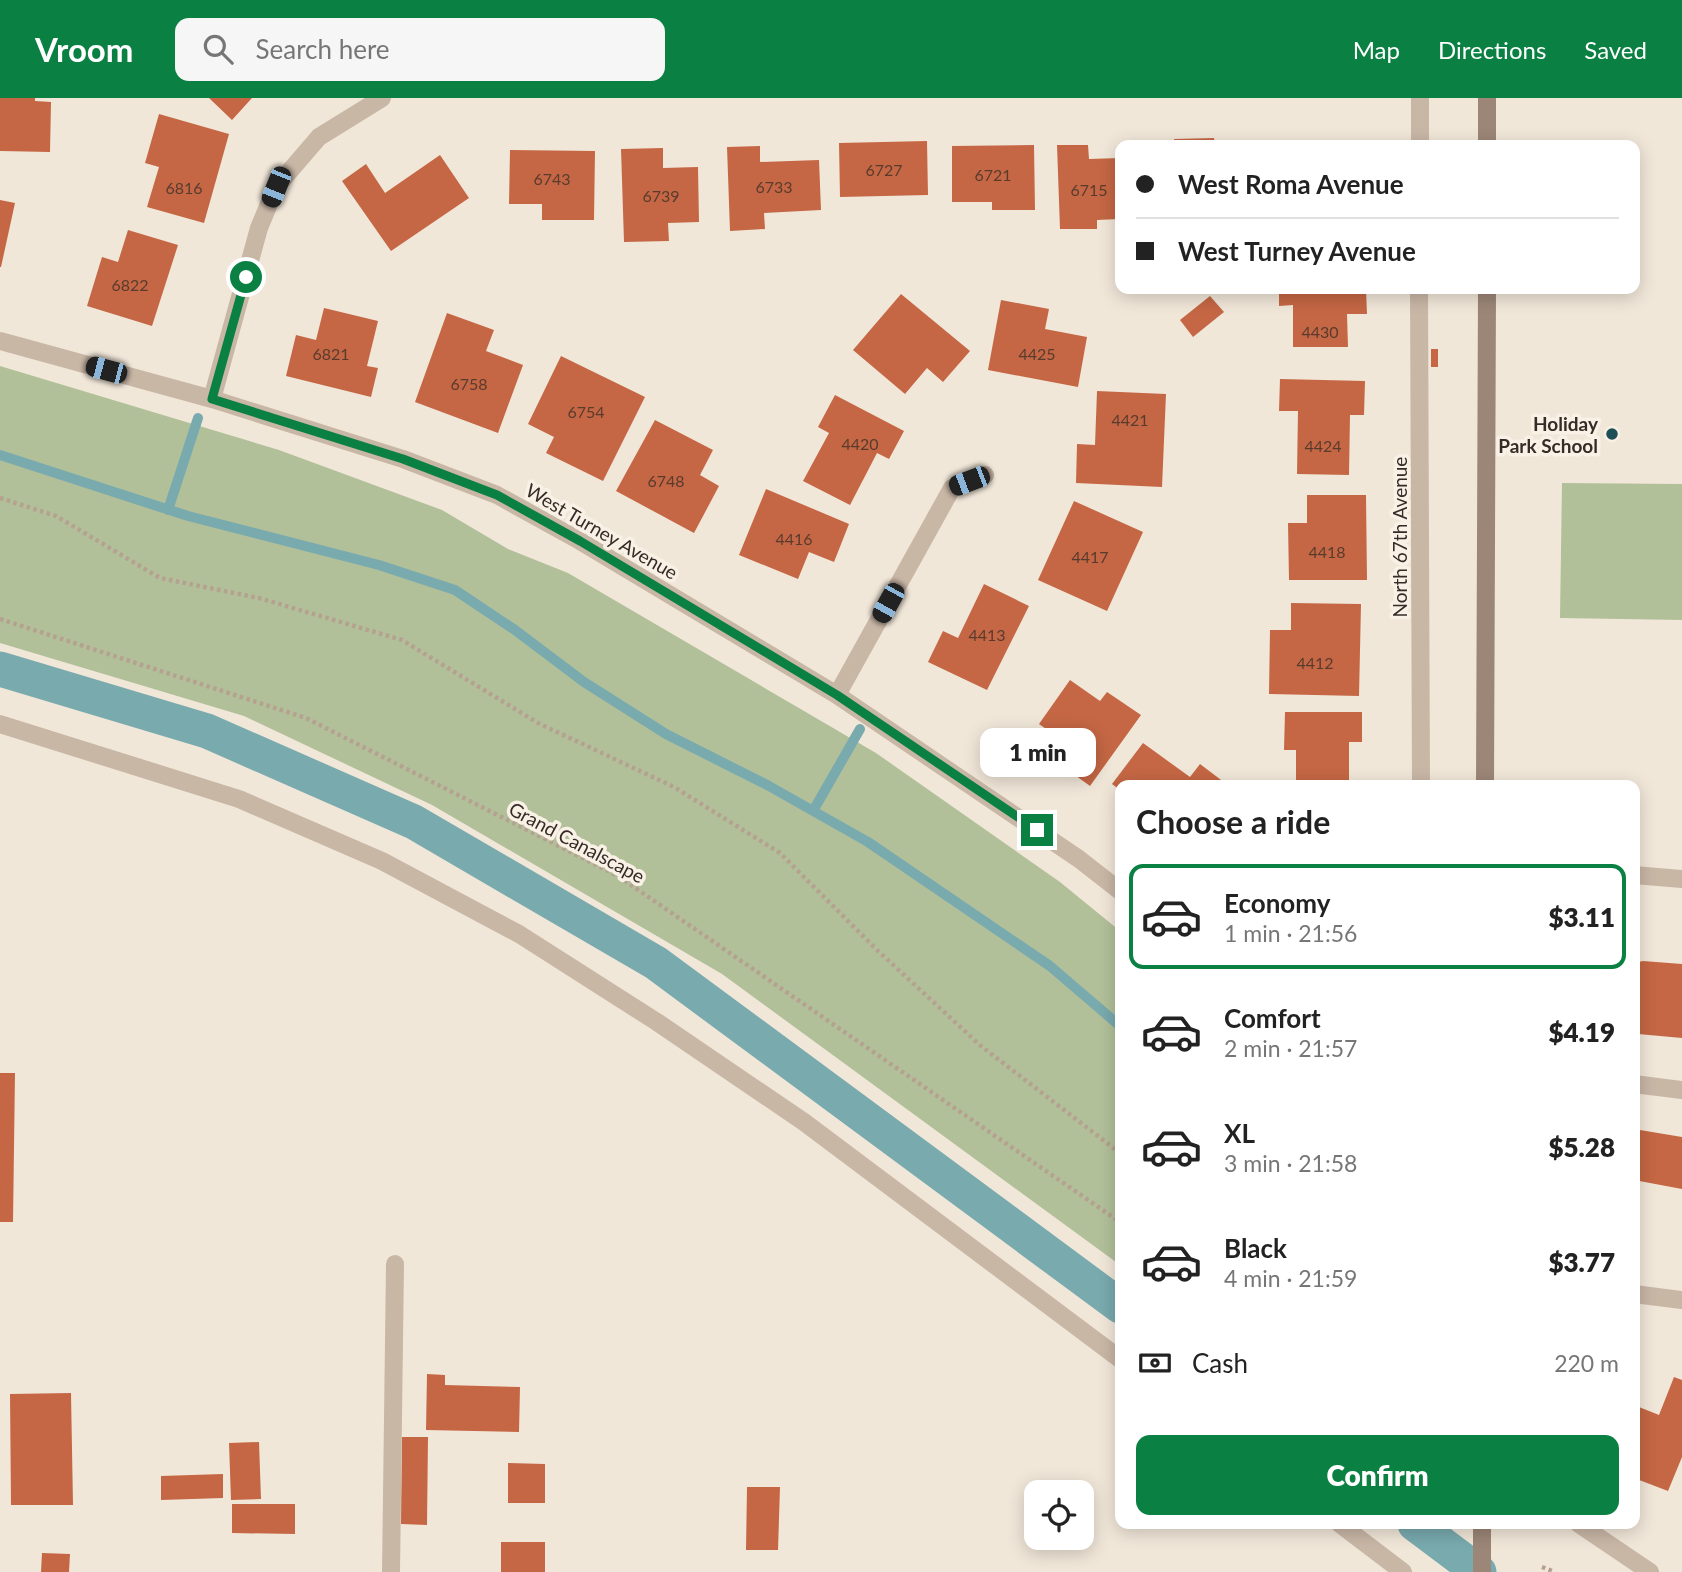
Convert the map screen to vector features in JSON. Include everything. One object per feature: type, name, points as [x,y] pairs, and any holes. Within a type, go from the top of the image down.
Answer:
[{"type":"main road","points":[[1487,98],[1487,140]]},
{"type":"main road","points":[[1485,780],[1487,294]]},
{"type":"main road","points":[[1482,1529],[1482,1572]]},
{"type":"street","points":[[212,399],[259,228],[276,187],[319,137],[382,98]]},
{"type":"street","points":[[1420,98],[1420,140]]},
{"type":"street","name":"North 67th Avenue","points":[[1419,294],[1421,780]]},
{"type":"street","name":"West Turney Avenue","points":[[0,341],[212,399],[403,459],[497,495],[580,541],[837,695],[1079,859],[1115,887]]},
{"type":"street","points":[[837,695],[952,488],[985,475]]},
{"type":"street","points":[[0,724],[239,799],[382,861],[519,934],[657,1022],[804,1122],[1115,1355]]},
{"type":"street","points":[[1640,875],[1682,879]]},
{"type":"street","points":[[1640,1085],[1682,1090]]},
{"type":"street","points":[[391,1572],[395,1264]]},
{"type":"street","points":[[1640,1295],[1682,1300]]},
{"type":"street","points":[[1347,1529],[1403,1572]]},
{"type":"street","points":[[1586,1529],[1650,1572]]},
{"type":"path","points":[[0,498],[56,516],[160,578],[259,598],[402,640],[538,723],[674,787],[780,853],[877,950],[981,1046],[1115,1149]]},
{"type":"path","name":"Grand Canalscape","points":[[0,619],[306,718],[618,876],[1115,1219]]},
{"type":"path","points":[[1542,1567],[1555,1572]]},
{"type":"green space","points":[[0,366],[279,450],[442,510],[508,549],[568,573],[876,753],[1060,882],[1115,927],[1115,1261],[722,974],[432,805],[244,716],[0,643]]},
{"type":"green space","points":[[1562,483],[1682,484],[1682,620],[1560,618]]},
{"type":"building","points":[[0,98],[35,98],[35,101],[51,102],[50,152],[0,151]]},
{"type":"building","points":[[209,98],[252,98],[232,120]]},
{"type":"building","points":[[159,114],[229,134],[204,223],[147,207],[159,167],[145,163]]},
{"type":"building","points":[[1214,138],[1214,140],[1174,140]]},
{"type":"building","points":[[927,141],[928,195],[840,197],[839,143]]},
{"type":"building","points":[[1034,145],[1035,210],[992,210],[992,202],[952,202],[952,146]]},
{"type":"building","points":[[1057,145],[1088,145],[1089,159],[1115,158],[1115,219],[1097,220],[1097,229],[1060,229]]},
{"type":"building","points":[[760,146],[760,162],[819,160],[821,210],[764,213],[765,229],[730,231],[727,147]]},
{"type":"building","points":[[663,148],[663,168],[698,167],[699,222],[668,223],[669,241],[624,242],[621,149]]},
{"type":"building","points":[[510,150],[595,151],[594,220],[542,220],[542,204],[509,204]]},
{"type":"building","points":[[440,155],[469,198],[391,251],[342,181],[366,164],[385,193]]},
{"type":"building","points":[[0,200],[15,203],[1,267],[0,267]]},
{"type":"building","points":[[128,230],[178,245],[152,326],[87,306],[102,257],[118,262]]},
{"type":"building","points":[[901,294],[970,351],[943,382],[927,368],[905,394],[853,350]]},
{"type":"building","points":[[1279,294],[1366,294],[1367,314],[1347,314],[1348,347],[1293,347],[1293,305],[1279,306]]},
{"type":"building","points":[[1210,296],[1224,312],[1193,337],[1180,320]]},
{"type":"building","points":[[1001,300],[1049,309],[1045,329],[1087,337],[1078,387],[988,370]]},
{"type":"building","points":[[324,308],[378,321],[367,366],[378,368],[371,397],[286,376],[296,335],[316,340]]},
{"type":"building","points":[[447,313],[494,330],[486,351],[523,365],[498,433],[415,402]]},
{"type":"building","points":[[1431,349],[1438,349],[1438,367],[1431,367]]},
{"type":"building","points":[[561,356],[645,397],[603,481],[546,453],[554,437],[528,424]]},
{"type":"building","points":[[1280,379],[1365,381],[1364,415],[1350,415],[1349,475],[1297,474],[1298,411],[1279,411]]},
{"type":"building","points":[[1097,391],[1166,394],[1162,487],[1076,483],[1077,444],[1095,445]]},
{"type":"building","points":[[835,395],[904,431],[889,459],[877,453],[850,505],[803,481],[829,433],[818,427]]},
{"type":"building","points":[[655,420],[713,450],[700,475],[719,486],[694,533],[616,491]]},
{"type":"building","points":[[766,489],[849,524],[834,562],[809,552],[798,579],[739,555]]},
{"type":"building","points":[[1307,495],[1366,495],[1367,580],[1289,580],[1288,523],[1307,523]]},
{"type":"building","points":[[1074,501],[1143,532],[1107,611],[1038,580]]},
{"type":"building","points":[[984,584],[1029,606],[987,690],[928,662],[943,631],[958,638]]},
{"type":"building","points":[[1291,603],[1361,604],[1359,696],[1269,694],[1270,630],[1291,630]]},
{"type":"building","points":[[1070,680],[1100,701],[1107,692],[1141,715],[1090,786],[1054,760],[1066,743],[1039,724]]},
{"type":"building","points":[[1285,712],[1362,712],[1362,742],[1349,742],[1349,780],[1296,780],[1296,750],[1284,750]]},
{"type":"building","points":[[1143,743],[1190,777],[1200,764],[1221,780],[1115,780]]},
{"type":"building","points":[[1640,962],[1682,964],[1682,1038],[1640,1034]]},
{"type":"building","points":[[0,1073],[15,1073],[13,1222],[0,1222]]},
{"type":"building","points":[[1640,1130],[1682,1137],[1682,1189],[1640,1181]]},
{"type":"building","points":[[427,1374],[445,1375],[445,1385],[520,1387],[519,1432],[426,1430]]},
{"type":"building","points":[[1674,1377],[1682,1380],[1682,1457],[1668,1491],[1640,1480],[1640,1407],[1659,1415]]},
{"type":"building","points":[[71,1393],[73,1505],[11,1505],[10,1394]]},
{"type":"building","points":[[402,1437],[428,1437],[427,1525],[401,1524]]},
{"type":"building","points":[[259,1442],[261,1499],[231,1500],[229,1443]]},
{"type":"building","points":[[508,1463],[545,1464],[545,1503],[508,1503]]},
{"type":"building","points":[[223,1474],[223,1498],[161,1500],[161,1476]]},
{"type":"building","points":[[747,1487],[780,1487],[778,1550],[746,1550]]},
{"type":"building","points":[[232,1504],[295,1504],[295,1534],[232,1533]]},
{"type":"building","points":[[501,1542],[545,1542],[545,1572],[501,1572]]},
{"type":"building","points":[[42,1553],[70,1554],[69,1572],[41,1572]]},
{"type":"waterway","points":[[168,510],[198,418]]},
{"type":"waterway","points":[[0,455],[188,516],[379,565],[455,590],[515,630],[584,682],[666,734],[769,786],[868,842],[1050,966],[1115,1022]]},
{"type":"waterway","points":[[0,669],[207,731],[414,822],[656,963],[1115,1302]]},
{"type":"waterway","points":[[813,811],[860,729]]},
{"type":"waterway","points":[[1422,1529],[1479,1572]]},
{"type":"place","name":"Holiday Park School","points":[[1612,434]]},
{"type":"route","points":[[246,277],[212,399],[403,459],[497,495],[580,541],[837,695],[1037,830]]}]
